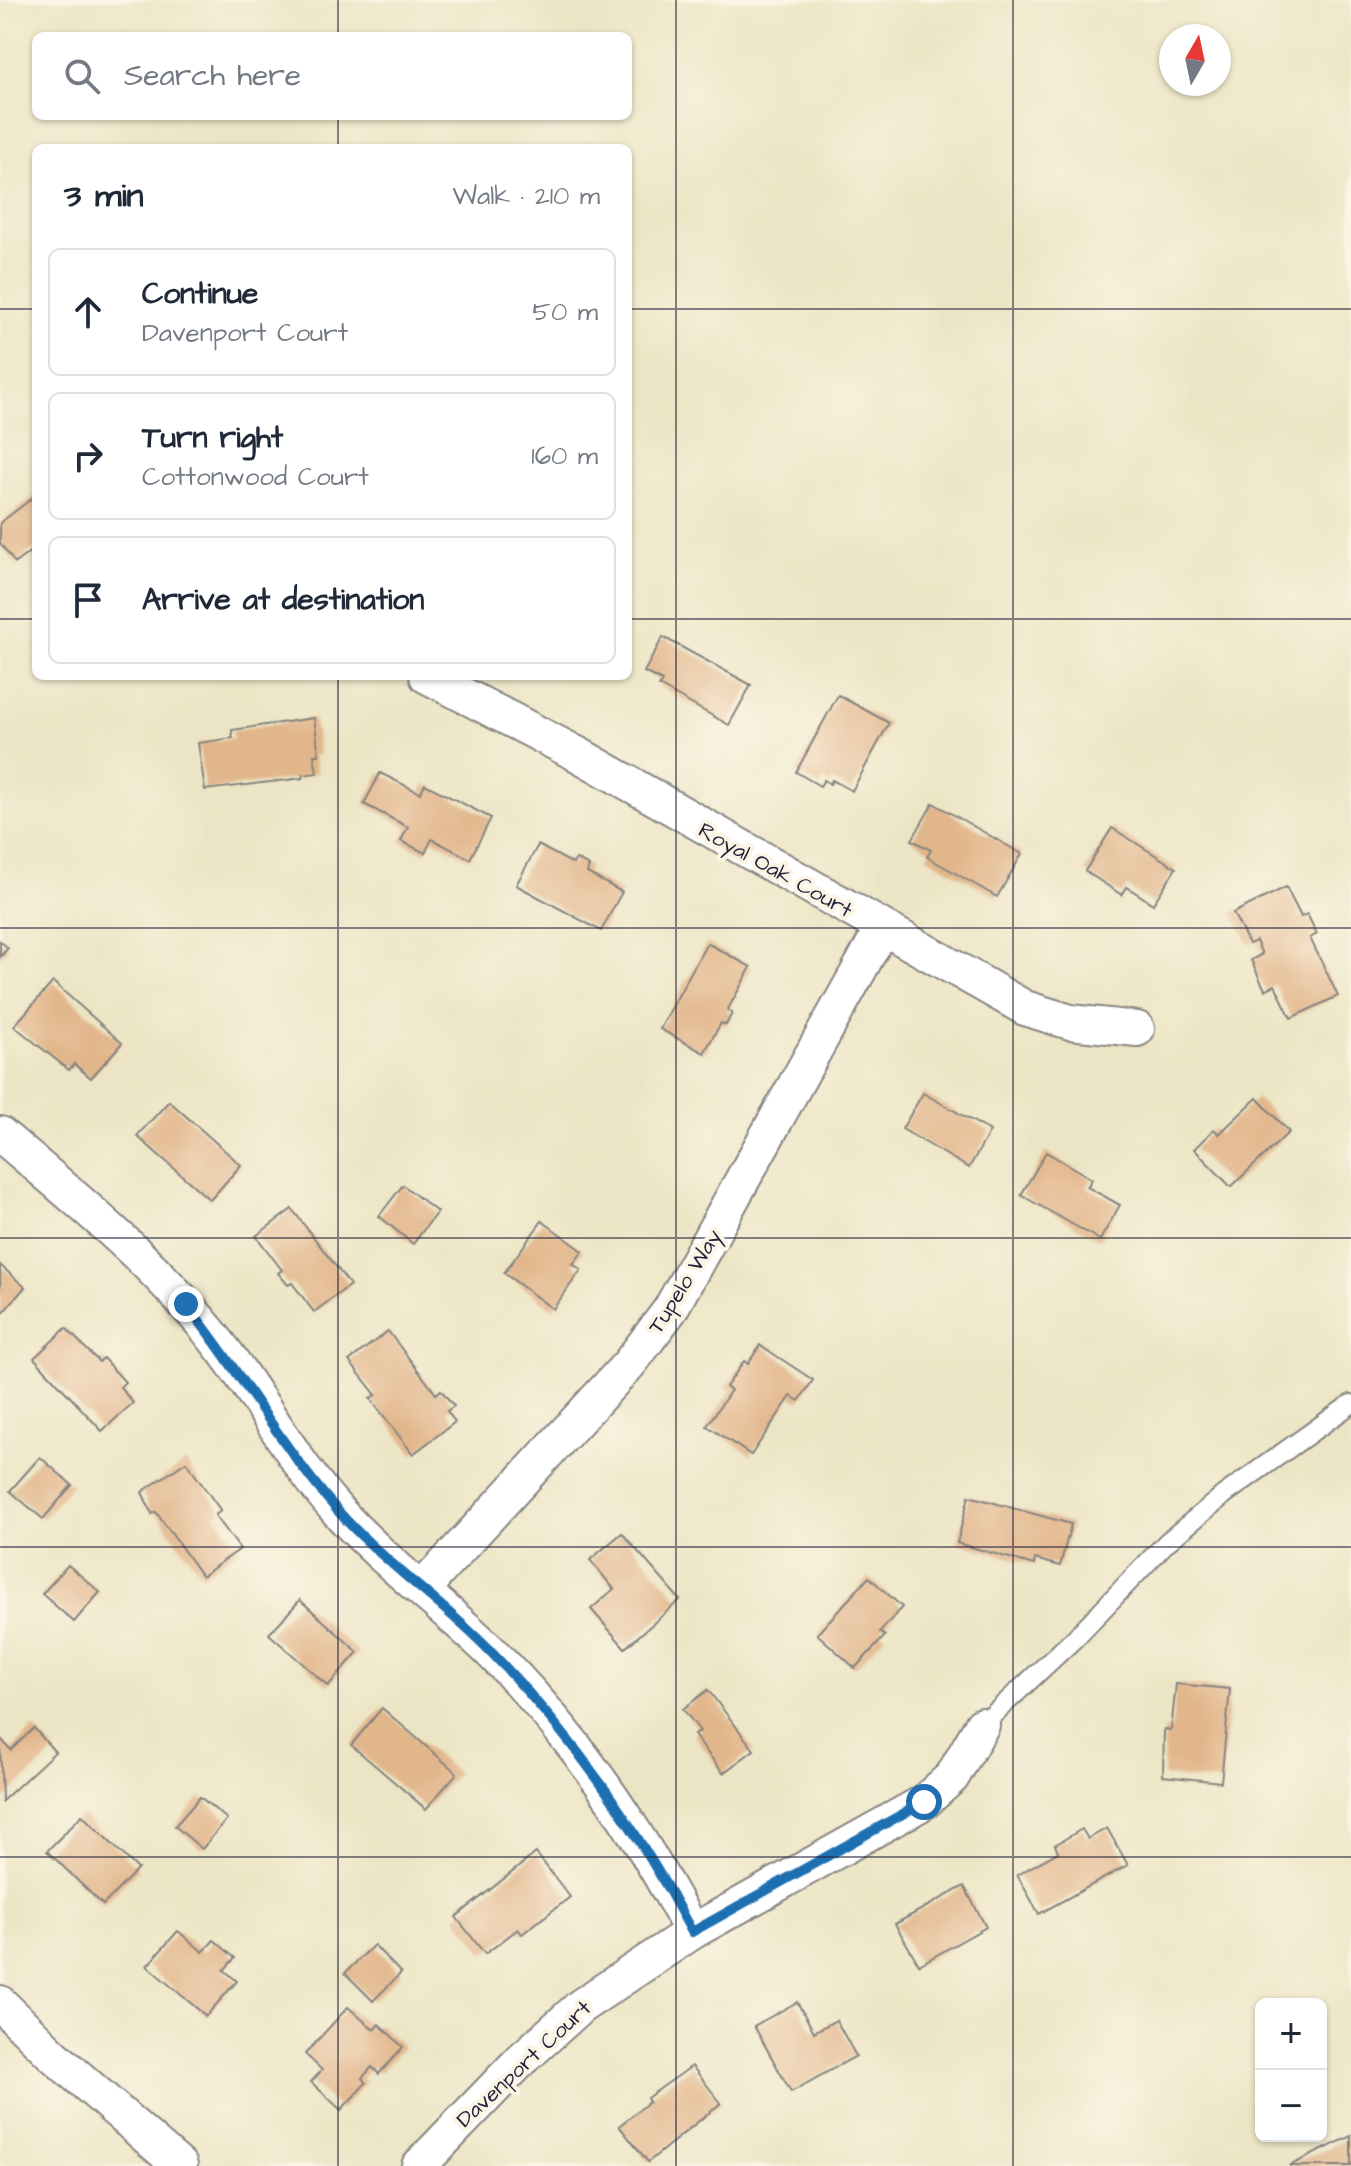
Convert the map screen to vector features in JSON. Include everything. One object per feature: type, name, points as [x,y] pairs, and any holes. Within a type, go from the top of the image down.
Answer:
[{"type":"street","name":"Royal Oak Court","points":[[435,680],[581,756],[1025,1008],[1070,1022],[1137,1029]]},
{"type":"street","name":"Tupelo Way","points":[[423,1588],[629,1364],[670,1310],[882,929]]},
{"type":"street","points":[[0,1134],[113,1229],[186,1304],[226,1353],[312,1482],[350,1525],[490,1652],[564,1733],[609,1791],[649,1852],[692,1932]]},
{"type":"street","name":"Davenport Court","points":[[419,2166],[521,2060],[581,2006],[692,1932],[924,1802],[952,1777],[982,1725]]},
{"type":"street","points":[[0,2003],[53,2055],[180,2166]]},
{"type":"lane","points":[[982,1725],[1074,1639],[1167,1542],[1225,1494],[1351,1404]]},
{"type":"building","points":[[32,498],[32,550],[15,563],[0,543],[0,523]]},
{"type":"building","points":[[663,637],[751,685],[729,725],[659,686],[662,681],[644,672]]},
{"type":"building","points":[[838,695],[889,723],[852,791],[832,780],[830,784],[824,780],[820,786],[796,772]]},
{"type":"building","points":[[314,718],[319,755],[314,755],[317,773],[303,775],[303,778],[205,790],[198,743],[233,738],[232,730]]},
{"type":"building","points":[[380,773],[420,793],[425,784],[491,818],[470,859],[432,839],[425,853],[401,841],[408,827],[364,804]]},
{"type":"building","points":[[933,803],[1022,854],[997,897],[927,857],[931,850],[912,840]]},
{"type":"building","points":[[1112,828],[1176,868],[1153,904],[1127,887],[1122,895],[1085,871]]},
{"type":"building","points":[[538,845],[573,864],[576,859],[589,866],[587,873],[622,892],[601,931],[516,885]]},
{"type":"building","points":[[1286,887],[1301,917],[1307,914],[1317,934],[1310,938],[1338,996],[1291,1018],[1275,985],[1265,990],[1251,960],[1262,954],[1256,941],[1249,944],[1233,913]]},
{"type":"building","points":[[0,941],[8,948],[0,957]]},
{"type":"building","points":[[707,943],[751,967],[727,1011],[732,1013],[726,1025],[721,1023],[704,1053],[660,1029]]},
{"type":"building","points":[[53,982],[122,1043],[91,1078],[74,1064],[69,1070],[14,1026]]},
{"type":"building","points":[[923,1093],[990,1131],[969,1168],[902,1129]]},
{"type":"building","points":[[1257,1098],[1289,1132],[1231,1187],[1194,1149],[1214,1129],[1219,1134]]},
{"type":"building","points":[[169,1101],[241,1165],[210,1200],[137,1136]]},
{"type":"building","points":[[1046,1152],[1092,1179],[1087,1187],[1120,1205],[1100,1240],[1021,1195]]},
{"type":"building","points":[[403,1185],[437,1212],[413,1244],[379,1216]]},
{"type":"building","points":[[292,1209],[350,1285],[314,1312],[292,1283],[288,1285],[278,1273],[282,1270],[256,1236]]},
{"type":"building","points":[[542,1221],[583,1251],[573,1264],[581,1270],[553,1309],[504,1273]]},
{"type":"building","points":[[0,1265],[25,1287],[0,1316]]},
{"type":"building","points":[[66,1328],[99,1362],[103,1358],[125,1382],[120,1387],[133,1403],[102,1431],[34,1358]]},
{"type":"building","points":[[388,1331],[436,1394],[441,1390],[454,1406],[447,1411],[455,1422],[413,1454],[370,1398],[376,1395],[349,1361]]},
{"type":"building","points":[[760,1345],[813,1380],[799,1401],[791,1396],[751,1455],[707,1426],[731,1390],[726,1387],[744,1361],[748,1364]]},
{"type":"building","points":[[40,1457],[72,1485],[43,1519],[10,1491]]},
{"type":"building","points":[[186,1462],[221,1511],[215,1515],[240,1549],[202,1576],[156,1512],[152,1514],[142,1492]]},
{"type":"building","points":[[969,1496],[1071,1524],[1060,1566],[1035,1559],[1034,1565],[957,1543]]},
{"type":"building","points":[[622,1533],[680,1600],[625,1648],[591,1609],[614,1589],[590,1560]]},
{"type":"building","points":[[68,1565],[100,1592],[74,1622],[42,1594]]},
{"type":"building","points":[[869,1577],[902,1607],[880,1632],[885,1636],[855,1668],[817,1634]]},
{"type":"building","points":[[300,1600],[358,1652],[328,1686],[269,1634]]},
{"type":"building","points":[[1176,1684],[1230,1689],[1221,1782],[1163,1776],[1164,1729],[1171,1730]]},
{"type":"building","points":[[708,1690],[754,1750],[723,1773],[694,1735],[700,1731],[683,1709]]},
{"type":"building","points":[[382,1708],[457,1773],[426,1809],[351,1745]]},
{"type":"building","points":[[34,1728],[55,1752],[2,1801],[0,1738],[11,1750]]},
{"type":"building","points":[[200,1797],[227,1819],[202,1849],[175,1826]]},
{"type":"building","points":[[82,1815],[138,1869],[103,1905],[47,1851]]},
{"type":"building","points":[[1107,1828],[1128,1865],[1039,1914],[1017,1875],[1058,1852],[1055,1845],[1082,1829],[1088,1839]]},
{"type":"building","points":[[536,1853],[570,1897],[522,1934],[518,1929],[485,1954],[456,1917]]},
{"type":"building","points":[[964,1886],[986,1927],[919,1965],[895,1924]]},
{"type":"building","points":[[178,1931],[203,1952],[214,1940],[235,1958],[224,1970],[237,1981],[206,2016],[147,1966]]},
{"type":"building","points":[[374,1945],[401,1973],[373,2001],[345,1973]]},
{"type":"building","points":[[797,2002],[814,2032],[836,2020],[856,2056],[791,2092],[754,2026]]},
{"type":"building","points":[[348,2007],[374,2030],[379,2024],[403,2047],[379,2074],[372,2067],[362,2078],[366,2083],[341,2110],[311,2082],[322,2070],[305,2054]]},
{"type":"building","points":[[692,2066],[721,2103],[648,2162],[619,2126],[649,2102],[647,2098]]},
{"type":"building","points":[[1351,2136],[1351,2166],[1289,2166]]},
{"type":"route","points":[[186,1304],[226,1353],[312,1482],[350,1525],[490,1652],[564,1733],[609,1791],[649,1852],[692,1932],[924,1802]]}]
